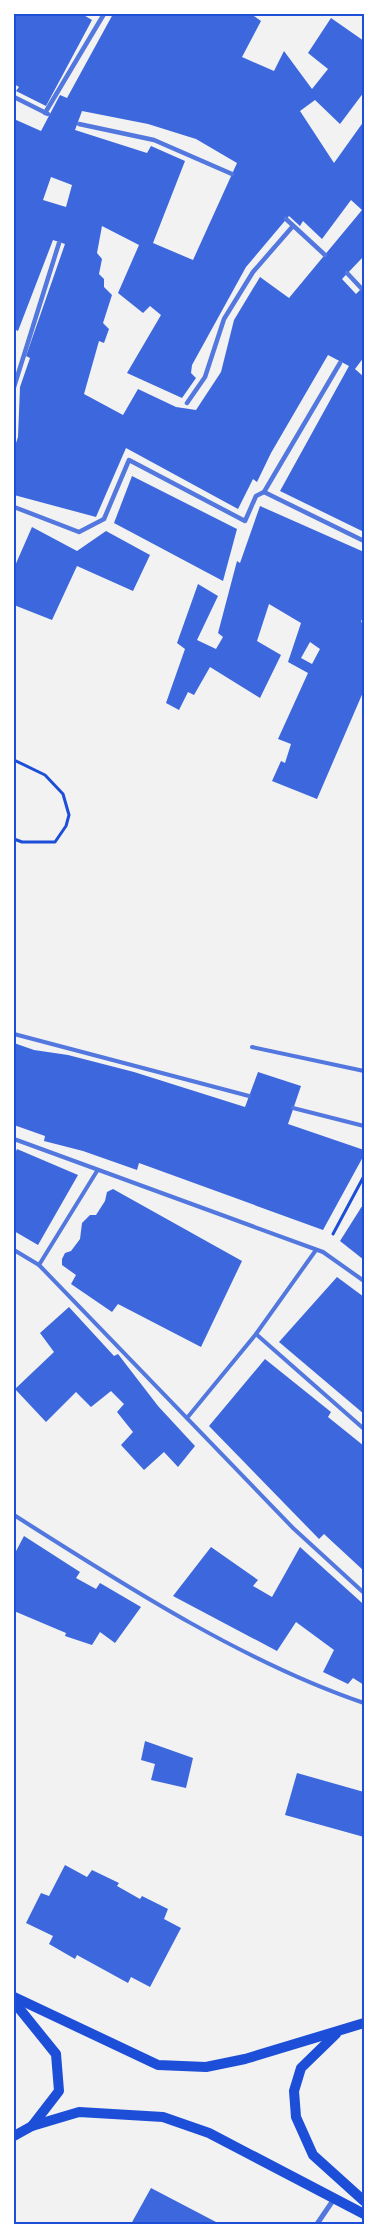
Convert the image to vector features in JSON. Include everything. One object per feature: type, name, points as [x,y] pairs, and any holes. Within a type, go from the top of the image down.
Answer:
[{"type":"main road","points":[[14,1997],[158,2066],[206,2067],[245,2059],[364,2023]]},
{"type":"main road","points":[[14,2002],[56,2054],[59,2091],[32,2126]]},
{"type":"main road","points":[[336,2033],[301,2068],[294,2091],[296,2117],[313,2155],[364,2201]]},
{"type":"main road","points":[[14,2136],[32,2126],[79,2112],[163,2117],[209,2133],[364,2214]]},
{"type":"street","points":[[14,97],[46,114],[104,14]]},
{"type":"street","points":[[79,124],[154,140],[232,174]]},
{"type":"street","points":[[92,134],[93,127]]},
{"type":"street","points":[[286,220],[325,255]]},
{"type":"street","points":[[187,404],[205,377],[224,319],[253,272],[293,226]]},
{"type":"street","points":[[14,387],[59,243]]},
{"type":"street","points":[[347,273],[362,289]]},
{"type":"street","points":[[14,507],[79,532],[104,519],[130,460],[245,521],[256,496],[264,492],[340,363]]},
{"type":"street","points":[[264,492],[364,541]]},
{"type":"street","points":[[317,2224],[334,2198]]},
{"type":"lane","points":[[14,1034],[249,1096]]},
{"type":"lane","points":[[252,1047],[364,1071]]},
{"type":"lane","points":[[293,1108],[364,1126]]},
{"type":"lane","points":[[14,1139],[96,1171],[323,1252],[364,1281]]},
{"type":"lane","points":[[39,1265],[96,1171]]},
{"type":"lane","points":[[14,1250],[39,1265],[293,1528],[364,1592]]},
{"type":"lane","points":[[187,1418],[256,1334],[316,1250]]},
{"type":"lane","points":[[256,1334],[364,1429]]},
{"type":"lane","points":[[14,1515],[76,1555],[213,1635],[328,1691],[364,1702]]},
{"type":"path","points":[[14,760],[45,775],[63,794],[69,815],[66,826],[55,842],[22,842],[14,839]]},
{"type":"path","points":[[323,1252],[364,1176]]},
{"type":"building","points":[[14,14],[82,14],[92,20],[46,106],[16,91],[19,87],[14,84]]},
{"type":"building","points":[[113,14],[251,14],[261,21],[242,57],[274,71],[284,51],[312,89],[328,69],[308,53],[331,18],[364,41],[364,92],[340,124],[315,100],[300,111],[334,163],[364,121],[364,256],[342,279],[356,294],[364,286],[364,357],[355,369],[364,377],[364,532],[280,491],[349,366],[328,355],[271,453],[257,482],[253,479],[238,509],[126,448],[96,517],[14,495],[14,449],[18,437],[20,387],[30,358],[26,356],[65,244],[53,240],[18,331],[14,329],[14,119],[41,131],[60,95],[67,98]],"holes":[[[82,111],[148,124],[196,139],[237,163],[193,260],[153,243],[185,161],[151,146],[147,153],[75,130]],[[51,177],[72,185],[66,207],[43,200]],[[351,200],[362,210],[289,298],[260,277],[234,320],[221,372],[196,410],[176,407],[138,389],[123,415],[84,394],[99,341],[104,343],[109,329],[103,323],[112,295],[104,287],[104,279],[99,274],[102,259],[97,253],[102,226],[139,245],[118,293],[143,313],[150,306],[161,315],[127,373],[182,398],[196,378],[191,373],[192,365],[246,267],[289,216],[300,226],[303,221],[322,239]]]},
{"type":"building","points":[[132,476],[237,529],[223,581],[114,523]]},
{"type":"building","points":[[260,506],[364,552],[364,614],[361,622],[364,623],[364,690],[317,799],[272,781],[281,761],[285,763],[291,744],[278,739],[308,673],[288,662],[301,623],[269,604],[257,641],[281,655],[260,698],[210,667],[194,695],[188,692],[179,710],[166,703],[185,649],[177,643],[198,584],[218,596],[197,640],[216,649],[223,637],[218,633],[237,561],[240,563]],"holes":[[[310,642],[320,649],[312,664],[301,658]]]},
{"type":"building","points":[[32,527],[77,551],[106,531],[150,555],[133,591],[77,566],[52,620],[14,605],[14,568]]},
{"type":"building","points":[[14,1043],[34,1050],[68,1055],[134,1072],[245,1107],[258,1072],[301,1086],[288,1124],[364,1150],[364,1155],[323,1230],[139,1163],[137,1170],[83,1151],[44,1141],[45,1136],[14,1125]]},
{"type":"building","points":[[17,1149],[78,1175],[38,1245],[14,1231],[14,1156]]},
{"type":"building","points":[[113,1189],[242,1261],[201,1347],[118,1304],[112,1312],[71,1284],[76,1275],[62,1265],[62,1259],[65,1253],[71,1251],[80,1239],[82,1223],[90,1215],[96,1215],[105,1201],[107,1192]]},
{"type":"building","points":[[364,1203],[364,1260],[340,1241]]},
{"type":"building","points":[[337,1277],[364,1297],[364,1414],[279,1342]]},
{"type":"building","points":[[69,1307],[114,1356],[118,1354],[158,1406],[195,1446],[178,1467],[164,1452],[144,1470],[121,1445],[133,1432],[117,1412],[124,1404],[111,1391],[91,1407],[76,1392],[46,1422],[15,1389],[54,1352],[40,1333]]},
{"type":"building","points":[[265,1359],[331,1412],[328,1417],[364,1446],[364,1571],[324,1534],[319,1539],[209,1426]]},
{"type":"building","points":[[24,1536],[80,1572],[76,1578],[96,1589],[100,1583],[141,1607],[115,1643],[100,1632],[92,1645],[65,1636],[66,1633],[14,1611],[14,1555]]},
{"type":"building","points":[[211,1547],[258,1580],[253,1586],[272,1597],[300,1547],[361,1602],[364,1605],[364,1685],[353,1678],[348,1684],[323,1672],[334,1650],[296,1622],[277,1651],[173,1596]]},
{"type":"building","points":[[145,1741],[193,1758],[186,1788],[151,1780],[155,1764],[141,1760]]},
{"type":"building","points":[[297,1773],[364,1792],[364,1837],[285,1815]]},
{"type":"building","points":[[65,1865],[87,1877],[92,1870],[119,1883],[117,1886],[140,1899],[142,1896],[168,1909],[164,1919],[181,1928],[150,1987],[131,1977],[128,1983],[77,1955],[75,1959],[49,1944],[53,1936],[26,1923],[41,1893],[49,1896]]},
{"type":"building","points":[[151,2188],[216,2222],[215,2224],[131,2224]]}]
